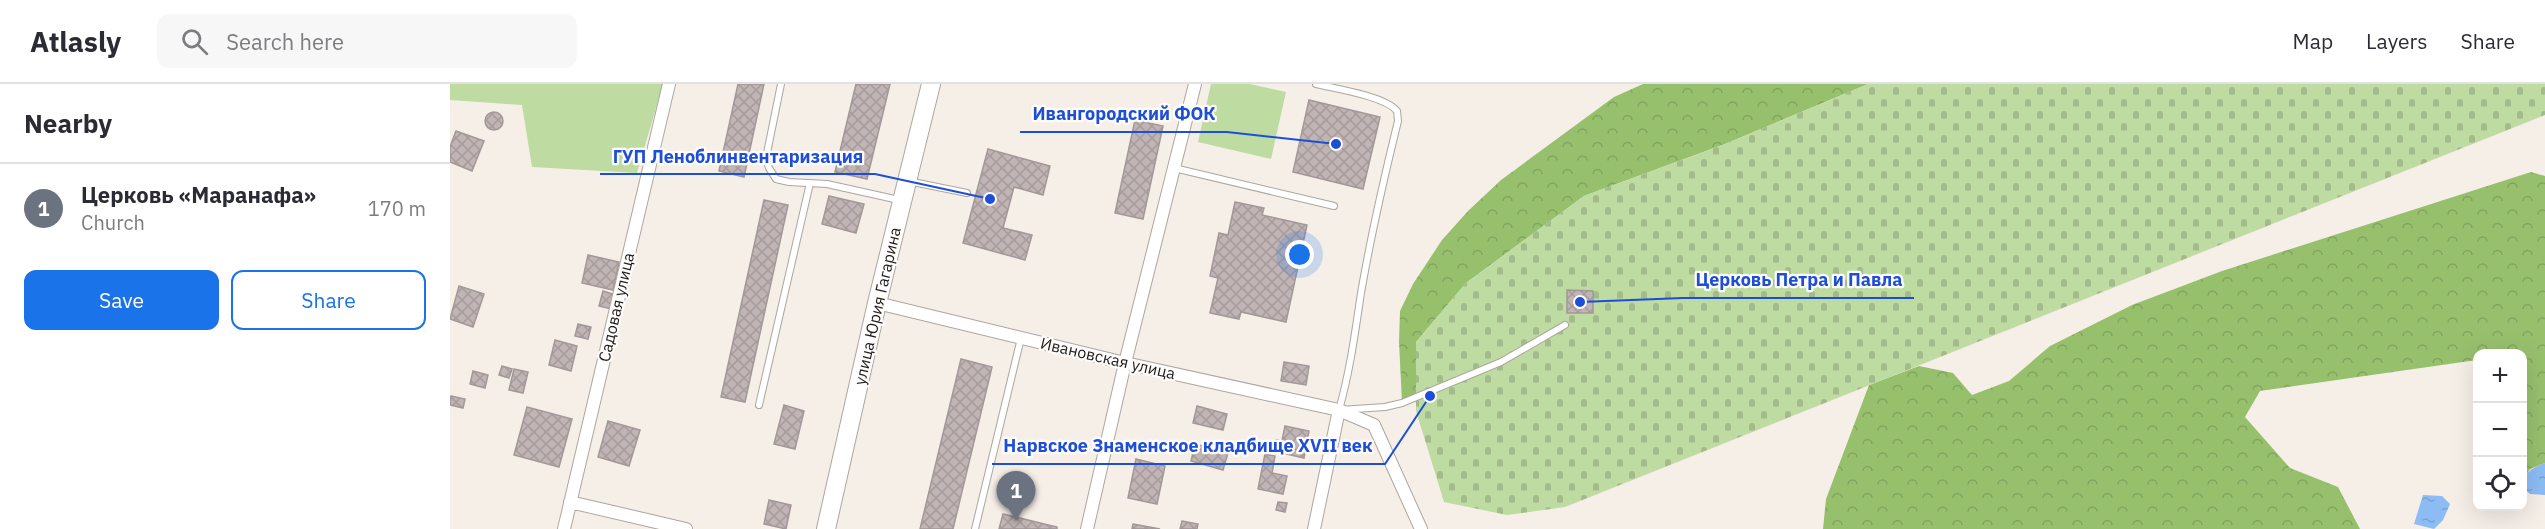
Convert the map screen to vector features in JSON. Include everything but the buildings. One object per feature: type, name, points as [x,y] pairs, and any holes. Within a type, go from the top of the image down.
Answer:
[{"type":"street","name":"Садовая улица","points":[[564,529],[669,84]]},
{"type":"street","name":"улица Юрия Гагарина","points":[[826,529],[877,303],[931,84]]},
{"type":"street","points":[[1087,529],[1125,363],[1195,84]]},
{"type":"street","name":"Ивановская улица","points":[[877,303],[1125,363],[1339,410],[1374,425],[1421,529]]},
{"type":"street","points":[[1314,529],[1339,410]]},
{"type":"street","points":[[570,502],[686,529]]},
{"type":"lane","points":[[782,84],[766,158],[776,179],[827,184],[902,201]]},
{"type":"lane","points":[[1316,84],[1382,101],[1393,105],[1398,111],[1398,121],[1376,211],[1361,292],[1350,372],[1339,410],[1386,407],[1402,403],[1501,362],[1565,325]]},
{"type":"lane","points":[[1174,167],[1334,206]]},
{"type":"lane","points":[[907,181],[967,193]]},
{"type":"lane","points":[[759,405],[810,183]]},
{"type":"lane","points":[[975,529],[1021,338]]},
{"type":"green space","points":[[450,84],[663,84],[637,173],[532,167],[522,105],[450,100]]},
{"type":"green space","points":[[1211,84],[1250,84],[1286,92],[1271,159],[1198,142]]},
{"type":"green space","points":[[1643,84],[1868,84],[1725,144],[1584,196],[1466,283],[1416,342],[1417,397],[1402,403],[1400,311],[1413,284],[1442,240],[1501,180],[1614,97]]},
{"type":"green space","points":[[1868,84],[2545,84],[2545,115],[1565,507],[1507,515],[1444,502],[1416,411],[1416,342],[1466,283],[1584,196],[1725,144]]},
{"type":"green space","points":[[2531,172],[2545,176],[2545,463],[2530,469],[2527,474],[2527,349],[2473,349],[2473,361],[2260,391],[2245,417],[2290,468],[2338,487],[2360,529],[1823,529],[1826,499],[1869,385],[1919,366],[1953,373],[1972,395],[2009,381],[2050,346],[2132,305],[2222,271]]},
{"type":"water","points":[[2545,463],[2545,495],[2530,494],[2527,491],[2527,474]]},
{"type":"water","points":[[2423,495],[2442,496],[2450,504],[2443,520],[2434,529],[2414,524]]},
{"type":"place","name":"Ивангородский ФОК","points":[[1336,144]]},
{"type":"place","name":"ГУП Леноблинвентаризация","points":[[990,199]]},
{"type":"place","name":"Церковь Петра и Павла","points":[[1580,302]]},
{"type":"place","name":"Нарвское Знаменское кладбище XVII век","points":[[1430,396]]},
{"type":"place","name":"Церковь «Маранафа»","points":[[1016,521]]}]
